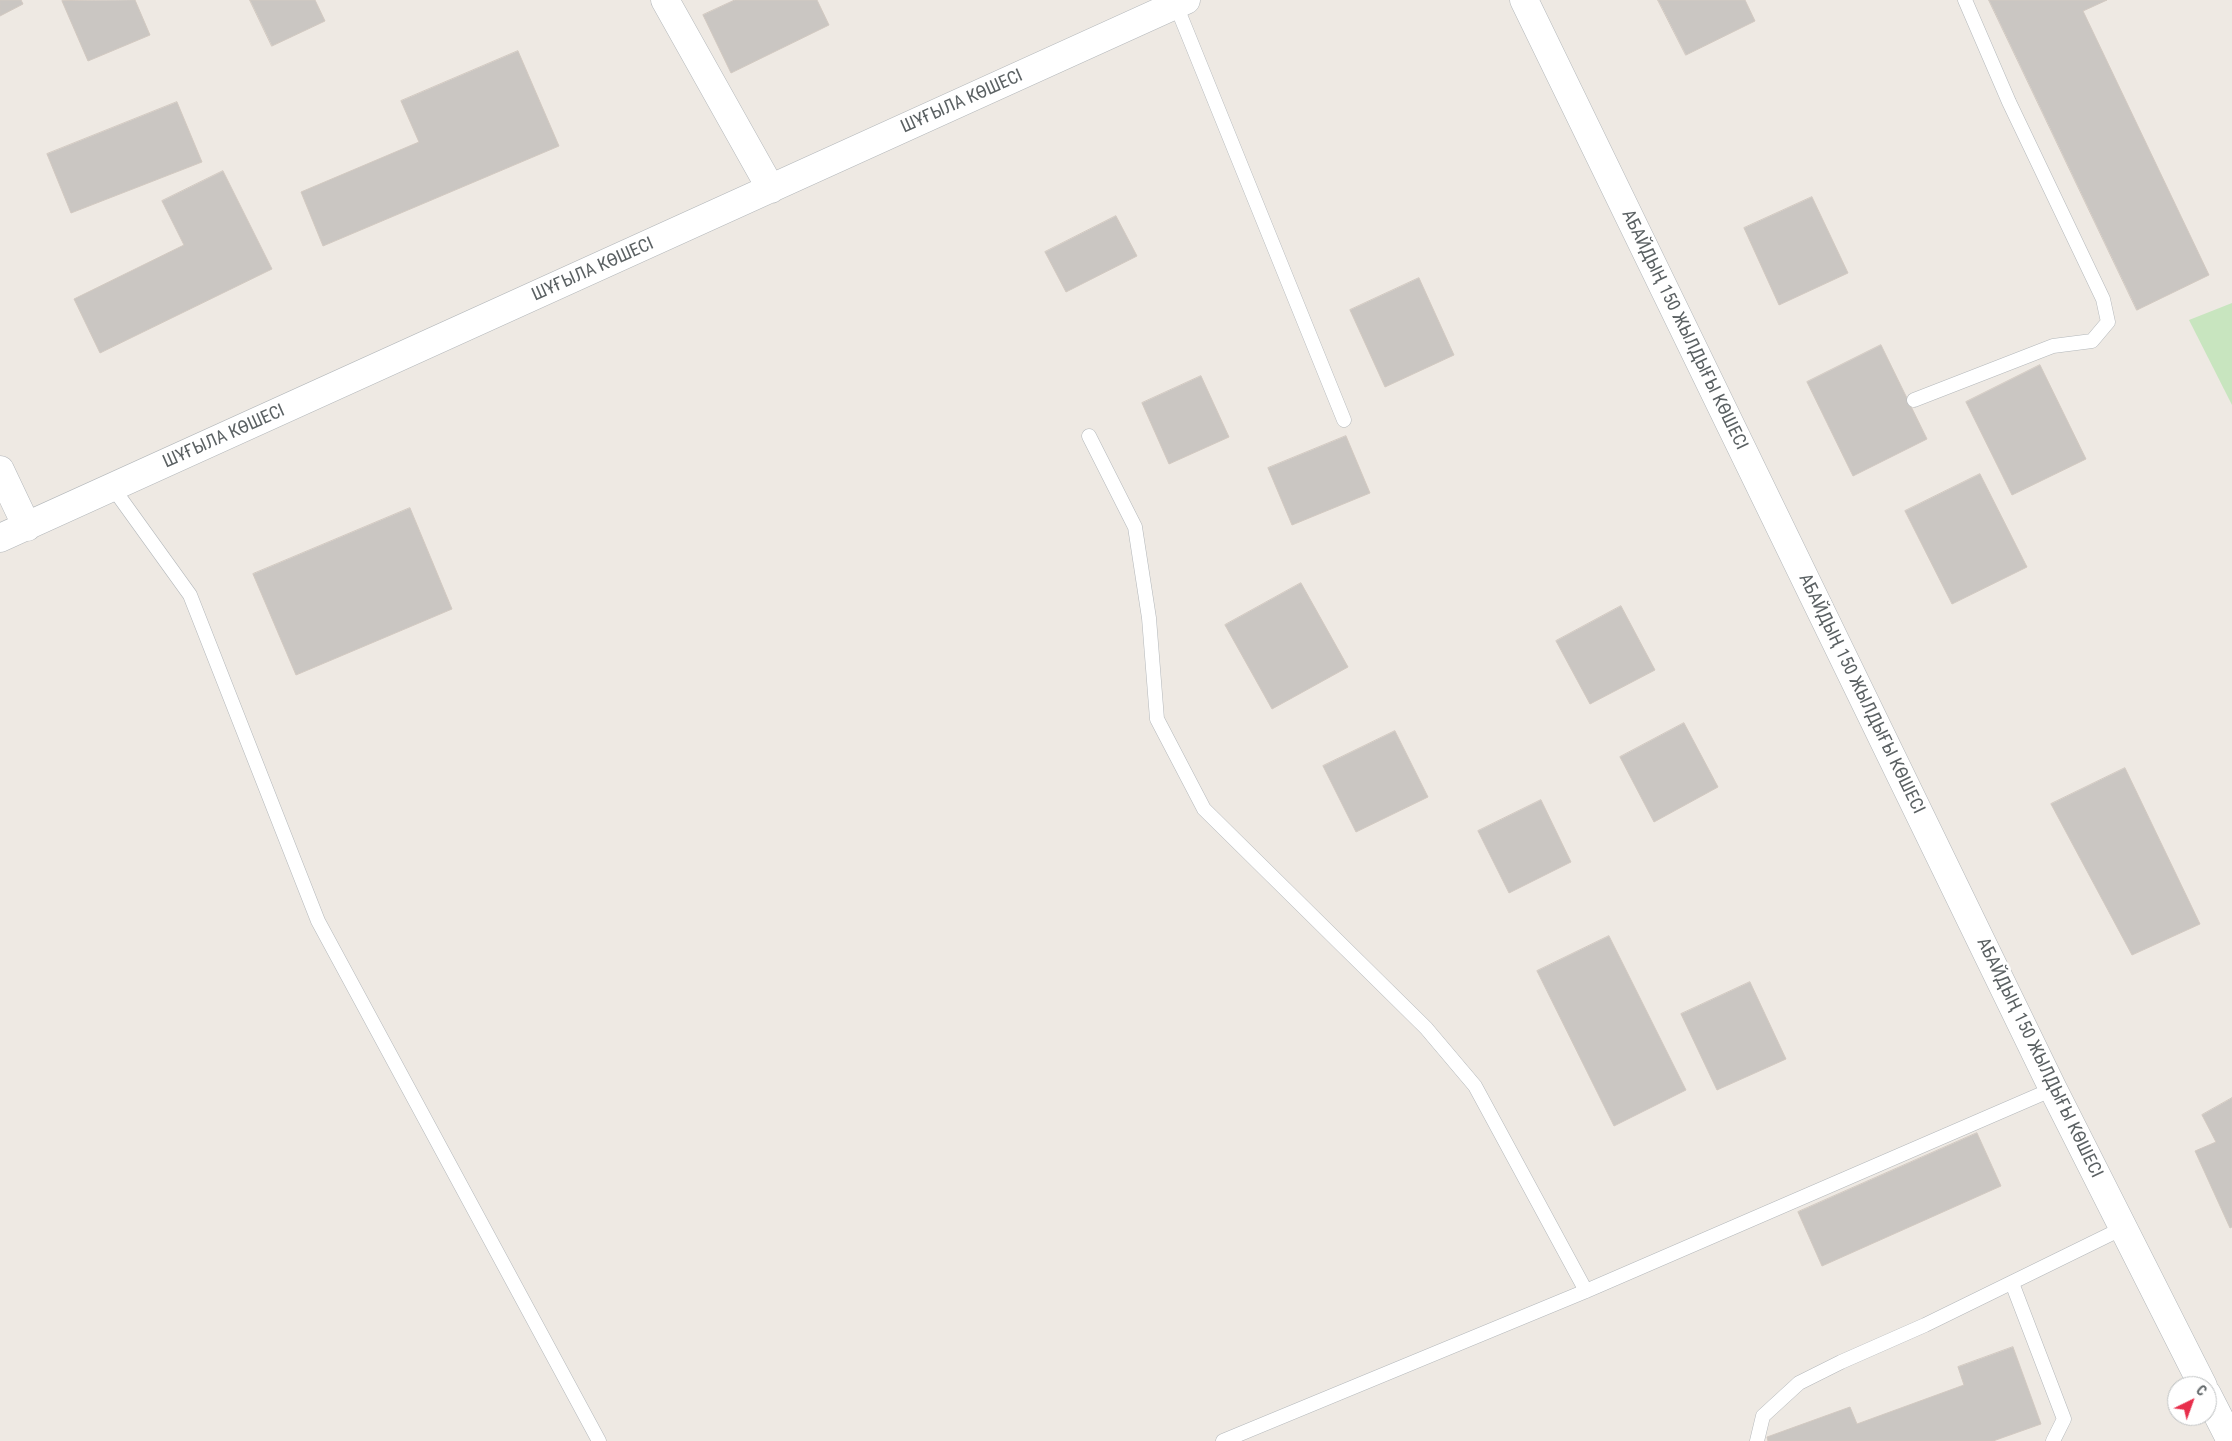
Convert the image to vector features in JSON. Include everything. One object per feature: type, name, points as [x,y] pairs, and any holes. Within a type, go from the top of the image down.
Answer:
[{"type":"street","points":[[665,0],[771,188]]},
{"type":"street","name":"АБАЙДЫҢ 150 ЖЫЛДЫҒЫ КӨШЕСІ","points":[[1524,0],[2053,1088],[2198,1376]]},
{"type":"street","name":"ШҰҒЫЛА КӨШЕСІ","points":[[0,538],[28,527],[1181,2]]},
{"type":"street","points":[[0,470],[28,527]]},
{"type":"street","points":[[2217,1414],[2231,1441]]},
{"type":"lane","points":[[1914,400],[2053,346],[2092,341],[2108,322],[2102,299],[2009,102],[1965,0]]},
{"type":"lane","points":[[1181,2],[1344,420]]},
{"type":"lane","points":[[1089,436],[1135,527],[1149,618],[1157,719],[1204,809],[1426,1028],[1474,1086],[1586,1291]]},
{"type":"lane","points":[[113,488],[190,595],[318,921],[600,1441]]},
{"type":"lane","points":[[1223,1441],[1586,1291],[2053,1088]]},
{"type":"lane","points":[[1757,1441],[1763,1416],[1799,1383],[2012,1284],[2123,1228]]},
{"type":"lane","points":[[2012,1284],[2064,1419],[2053,1441]]},
{"type":"green space","points":[[2232,303],[2232,405],[2189,320]]},
{"type":"building","points":[[0,0],[21,0],[23,4],[0,16]]},
{"type":"building","points":[[135,0],[150,35],[88,61],[62,1]]},
{"type":"building","points":[[250,0],[315,0],[325,21],[272,46]]},
{"type":"building","points":[[735,0],[817,0],[829,25],[731,73],[703,15]]},
{"type":"building","points":[[1658,0],[1745,0],[1755,21],[1686,55]]},
{"type":"building","points":[[1989,0],[2107,0],[2083,11],[2209,275],[2137,310]]},
{"type":"building","points":[[518,51],[559,146],[323,246],[301,192],[419,142],[401,101]]},
{"type":"building","points":[[177,102],[202,162],[71,213],[47,154]]},
{"type":"building","points":[[223,171],[272,269],[100,353],[74,299],[184,245],[162,201]]},
{"type":"building","points":[[1812,197],[1848,273],[1779,305],[1744,228]]},
{"type":"building","points":[[1116,216],[1137,256],[1066,292],[1045,252]]},
{"type":"building","points":[[1419,278],[1454,355],[1385,387],[1350,310]]},
{"type":"building","points":[[1881,345],[1927,439],[1853,476],[1807,382]]},
{"type":"building","points":[[2040,365],[2086,459],[2012,495],[1966,402]]},
{"type":"building","points":[[1201,376],[1229,437],[1169,464],[1142,403]]},
{"type":"building","points":[[1346,436],[1370,493],[1292,525],[1268,468]]},
{"type":"building","points":[[1980,474],[2027,567],[1952,604],[1905,511]]},
{"type":"building","points":[[410,508],[452,609],[296,675],[253,574]]},
{"type":"building","points":[[1301,583],[1348,667],[1272,709],[1225,625]]},
{"type":"building","points":[[1621,606],[1655,670],[1590,704],[1556,641]]},
{"type":"building","points":[[1684,723],[1718,787],[1654,822],[1620,757]]},
{"type":"building","points":[[1395,731],[1428,797],[1356,832],[1323,766]]},
{"type":"building","points":[[2125,768],[2200,924],[2132,955],[2051,804]]},
{"type":"building","points":[[1541,800],[1571,862],[1509,893],[1478,831]]},
{"type":"building","points":[[1609,936],[1686,1090],[1614,1126],[1537,971]]},
{"type":"building","points":[[1750,982],[1786,1059],[1717,1090],[1681,1014]]},
{"type":"building","points":[[2232,1098],[2232,1227],[2230,1228],[2195,1151],[2216,1142],[2202,1115]]},
{"type":"building","points":[[1977,1133],[2001,1186],[1822,1266],[1798,1212]]},
{"type":"building","points":[[2013,1347],[2041,1424],[1993,1441],[1768,1441],[1767,1437],[1850,1407],[1857,1424],[1964,1385],[1958,1367]]}]
